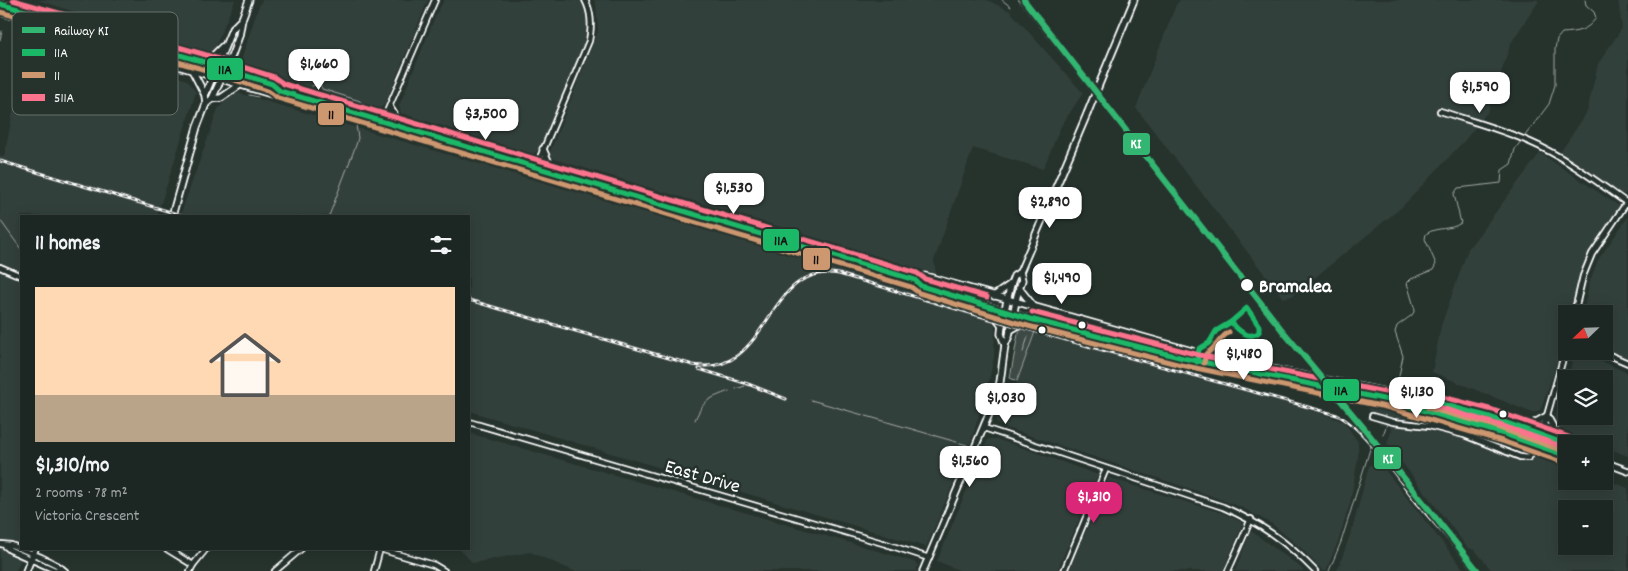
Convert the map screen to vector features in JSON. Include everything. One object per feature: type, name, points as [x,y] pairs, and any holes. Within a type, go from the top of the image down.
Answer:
[{"type":"main road","points":[[212,100],[239,36],[242,19],[249,0]]},
{"type":"main road","points":[[1005,345],[1001,334],[1011,284],[1014,276],[1020,272],[1134,0]]},
{"type":"main road","points":[[0,4],[28,12]]},
{"type":"main road","points":[[0,12],[12,16]]},
{"type":"main road","points":[[205,95],[232,29],[242,19]]},
{"type":"main road","points":[[201,61],[219,52],[227,41]]},
{"type":"main road","points":[[178,54],[272,84],[280,91],[915,280],[922,286],[1030,319],[1197,362],[1372,397],[1480,426],[1558,453]]},
{"type":"main road","points":[[178,66],[271,94],[280,91]]},
{"type":"main road","points":[[172,215],[206,104],[205,95],[192,70]]},
{"type":"main road","points":[[206,104],[221,98],[240,85]]},
{"type":"main road","points":[[390,108],[402,127]]},
{"type":"main road","points":[[543,149],[553,172]]},
{"type":"main road","points":[[924,571],[984,428],[1000,382],[1005,345],[1022,280],[1020,272]]},
{"type":"main road","points":[[915,280],[924,276],[1198,353],[1459,407],[1518,425],[1558,440]]},
{"type":"main road","points":[[994,296],[1011,284]]},
{"type":"main road","points":[[1019,288],[1035,308]]},
{"type":"main road","points":[[985,304],[1002,326]]},
{"type":"main road","points":[[1010,330],[1030,319]]},
{"type":"main road","points":[[1197,362],[1198,353]]},
{"type":"main road","points":[[1518,425],[1527,426],[1536,423],[1546,416],[1558,437]]},
{"type":"main road","points":[[1613,465],[1628,471]]},
{"type":"main road","points":[[26,571],[33,554]]},
{"type":"street","points":[[384,121],[435,0]]},
{"type":"street","points":[[536,167],[589,40],[592,29],[591,14],[585,0]]},
{"type":"street","points":[[1440,111],[1531,142],[1576,167],[1627,202],[1592,254],[1583,276],[1576,305]]},
{"type":"street","points":[[0,267],[20,276]]},
{"type":"street","points":[[1613,357],[1628,363]]},
{"type":"street","points":[[1372,416],[1393,422],[1429,426],[1456,433],[1526,458],[1532,454],[1536,445],[1562,360]]},
{"type":"street","name":"East Drive","points":[[470,422],[929,558]]},
{"type":"street","points":[[984,428],[1223,507],[1251,519],[1291,547],[1315,571]]},
{"type":"street","points":[[1064,571],[1106,469]]},
{"type":"street","points":[[1228,571],[1251,519]]},
{"type":"street","points":[[2,544],[10,550],[33,554],[55,570],[64,570]]},
{"type":"street","points":[[169,550],[192,565]]},
{"type":"street","points":[[190,571],[192,565],[205,550]]},
{"type":"street","points":[[275,571],[301,550]]},
{"type":"street","points":[[374,571],[380,550]]},
{"type":"street","points":[[384,550],[434,564],[444,571]]},
{"type":"shaded area","points":[[38,0],[235,0],[214,50],[206,55],[178,46],[178,12],[75,12]]},
{"type":"shaded area","points":[[262,0],[428,0],[385,104],[378,110],[240,64]]},
{"type":"shaded area","points":[[444,0],[579,0],[585,9],[588,29],[584,43],[540,148],[535,153],[531,154],[401,113],[399,106],[435,17]]},
{"type":"shaded area","points":[[594,0],[987,0],[1010,11],[1083,93],[1061,126],[1043,169],[973,148],[934,261],[936,274],[551,158],[550,152],[598,31],[596,3]]},
{"type":"shaded area","points":[[1180,0],[1538,0],[1538,2],[1511,43],[1488,111],[1465,140],[1402,207],[1292,296],[1283,298],[1136,108],[1176,5]]},
{"type":"shaded area","points":[[1618,0],[1628,0],[1628,193],[1622,194],[1560,153],[1587,112],[1598,64],[1622,28]]},
{"type":"shaded area","points":[[178,77],[187,80],[196,92],[157,215],[20,215],[20,550],[25,550],[16,571],[0,571],[0,156],[4,157],[12,115],[178,115]]},
{"type":"shaded area","points":[[238,93],[985,312],[989,315],[995,326],[994,357],[987,390],[970,444],[926,547],[470,411],[470,215],[180,215],[218,109],[229,97]]},
{"type":"shaded area","points":[[1540,153],[1619,206],[1587,257],[1574,305],[1558,305],[1558,360],[1541,409],[1536,412],[1530,412],[1432,372],[1441,326],[1468,249]]},
{"type":"shaded area","points":[[1628,217],[1628,359],[1613,353],[1613,305],[1584,305],[1598,260]]},
{"type":"shaded area","points":[[1022,328],[1035,332],[1017,381],[1010,378],[1018,334]]},
{"type":"shaded area","points":[[1035,332],[1316,411],[1344,422],[1358,442],[1358,458],[1350,503],[1339,539],[1326,571],[1323,571],[1302,549],[1272,524],[1243,508],[1001,426],[996,422],[996,416],[1005,397],[1008,383],[1016,384]]},
{"type":"shaded area","points":[[1572,360],[1599,360],[1628,373],[1628,456],[1613,450],[1613,435],[1567,435],[1561,433],[1558,429],[1555,417],[1558,407],[1558,425],[1613,425],[1613,370],[1570,370]]},
{"type":"shaded area","points":[[1364,403],[1460,425],[1558,463],[1558,490],[1613,490],[1613,482],[1628,488],[1628,571],[1492,571],[1476,551],[1467,547],[1387,443],[1392,430],[1389,426],[1380,425]]},
{"type":"shaded area","points":[[470,433],[868,548],[914,562],[918,565],[916,571],[574,571],[530,552],[473,563],[460,550],[470,550]]},
{"type":"shaded area","points":[[988,439],[996,439],[1098,475],[1057,571],[961,571],[937,561]]},
{"type":"shaded area","points":[[1377,460],[1465,571],[1337,571],[1352,530],[1369,466]]},
{"type":"shaded area","points":[[1109,478],[1225,514],[1241,522],[1242,525],[1223,571],[1069,571]]},
{"type":"shaded area","points":[[1251,531],[1299,566],[1304,571],[1235,571]]},
{"type":"waterway","points":[[1002,0],[1011,7]]},
{"type":"waterway","points":[[1399,376],[1403,356],[1395,332],[1397,326],[1412,315],[1415,310],[1407,283],[1411,279],[1433,270],[1436,264],[1425,239],[1426,234],[1461,223],[1454,194],[1458,188],[1501,183],[1502,170],[1511,164],[1515,149],[1549,104],[1555,85],[1555,49],[1557,39],[1562,33],[1577,31],[1589,26],[1596,18],[1594,12],[1586,5],[1585,0]]},
{"type":"waterway","points":[[0,40],[2,31]]},
{"type":"waterway","points":[[312,86],[317,84],[322,74]]},
{"type":"waterway","points":[[319,81],[322,89],[360,101],[361,103]]},
{"type":"waterway","points":[[249,95],[258,97]]},
{"type":"waterway","points":[[329,215],[356,145],[358,138],[356,125]]},
{"type":"waterway","points":[[0,220],[20,248]]},
{"type":"waterway","points":[[1023,352],[1028,337]]},
{"type":"waterway","points":[[736,389],[745,386]]},
{"type":"waterway","points":[[695,420],[704,404],[729,391]]},
{"type":"waterway","points":[[811,400],[967,445]]},
{"type":"waterway","points":[[1383,435],[1387,424]]},
{"type":"waterway","points":[[1329,571],[1341,542],[1371,446]]},
{"type":"railway","points":[[1020,0],[1280,331],[1356,422]]},
{"type":"railway","points":[[0,161],[181,215]]},
{"type":"railway","points":[[470,300],[693,365],[719,365],[738,355],[754,339],[780,301],[796,285],[814,275],[839,274],[990,319],[1337,415],[1347,421],[1368,441],[1454,546]]},
{"type":"railway","points":[[699,369],[748,384],[786,399]]},
{"type":"railway","points":[[1451,542],[1474,571]]},
{"type":"rail line","name":"KI","points":[[1024,0],[1282,330],[1363,427],[1478,571]]},
{"type":"transit line","name":"511A","points":[[13,0],[55,12]]},
{"type":"transit line","name":"11A","points":[[0,4],[28,12]]},
{"type":"transit line","name":"11","points":[[0,12],[12,15]]},
{"type":"transit line","name":"511A","points":[[178,47],[274,77],[284,84],[917,273],[925,279],[987,297]]},
{"type":"transit line","name":"11A","points":[[178,54],[272,84],[280,91],[915,280],[921,286],[1030,319],[1183,358],[1388,400],[1504,434],[1558,453]]},
{"type":"transit line","name":"11","points":[[178,62],[268,91],[278,98],[911,287],[919,293],[1028,326],[1181,365],[1386,407],[1502,441],[1558,461]]},
{"type":"transit line","name":"11A","points":[[1247,308],[1259,326],[1259,332],[1251,335],[1244,333],[1231,322],[1247,308]]},
{"type":"transit line","name":"511A","points":[[1032,312],[1199,355],[1390,393],[1506,427],[1558,445]]},
{"type":"transit line","name":"11A","points":[[1197,362],[1199,349],[1209,343],[1216,331],[1231,322]]},
{"type":"transit line","name":"11","points":[[1204,363],[1206,354],[1229,332]]},
{"type":"transit line","name":"511A","points":[[1431,394],[1493,410],[1563,435]]},
{"type":"transit line","name":"11A","points":[[1430,401],[1490,417],[1558,441]]},
{"type":"transit line","name":"11","points":[[1428,408],[1488,424],[1558,449]]},
{"type":"place","name":"Bramalea","points":[[1247,285]]}]
